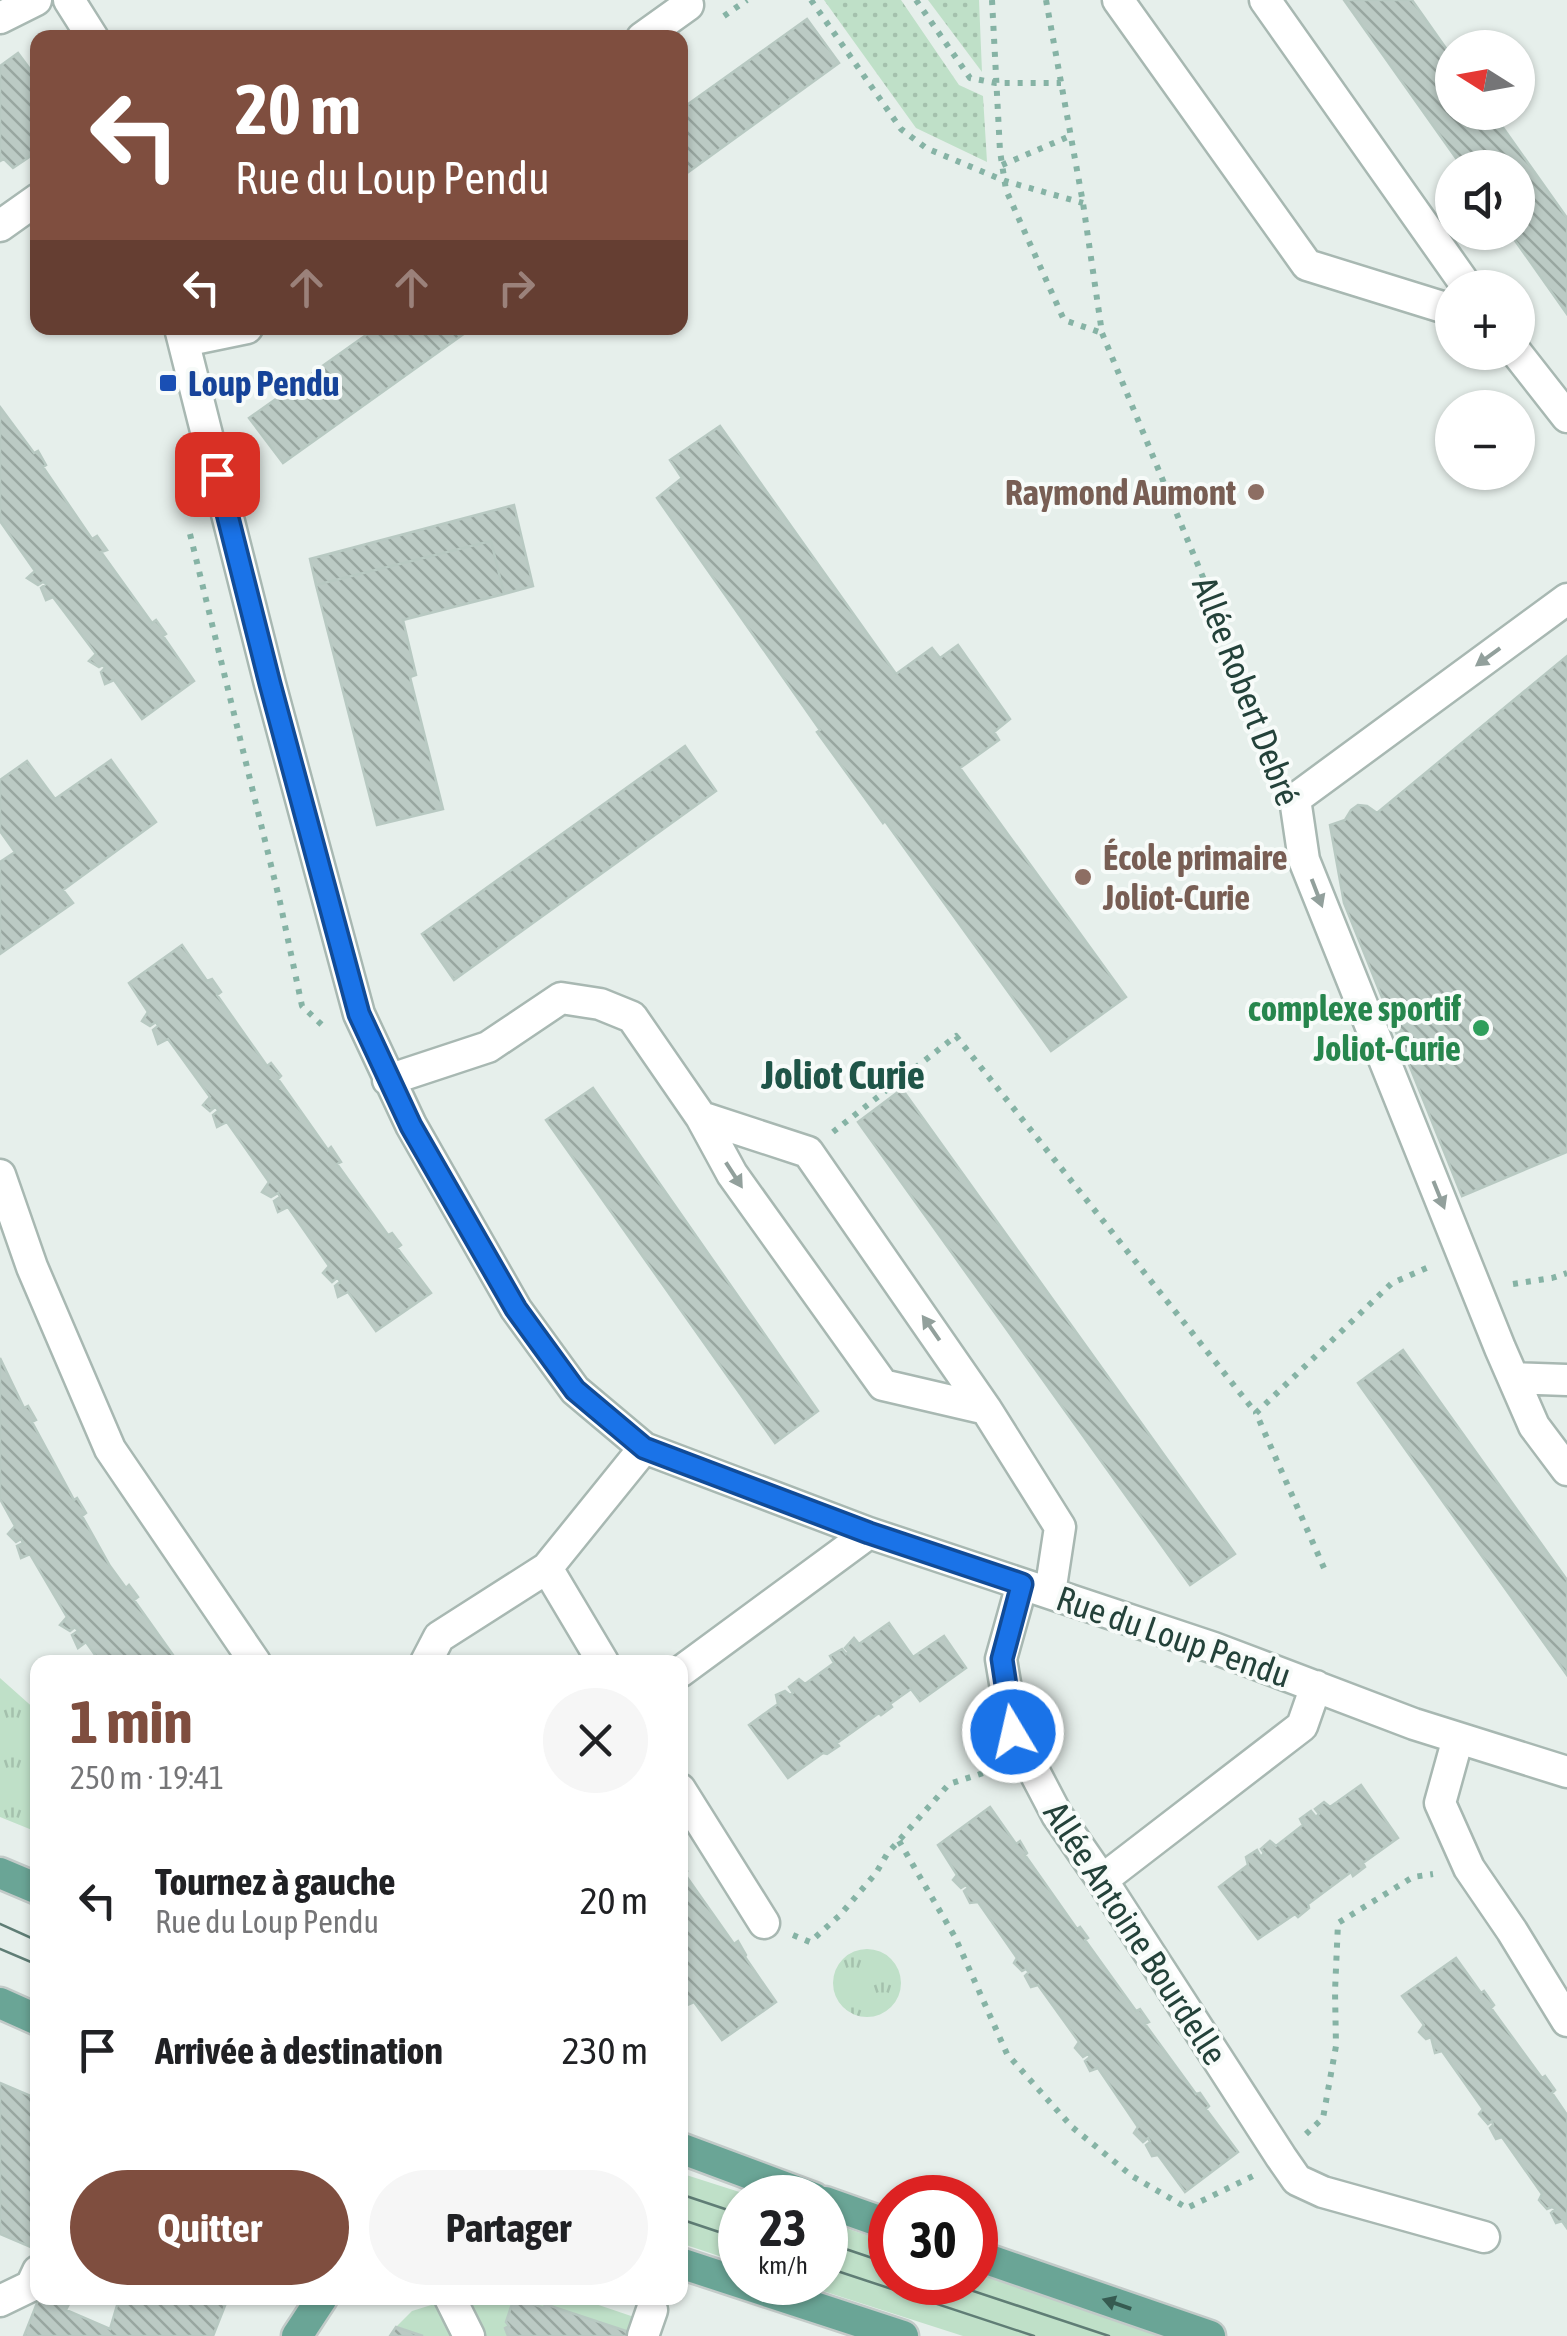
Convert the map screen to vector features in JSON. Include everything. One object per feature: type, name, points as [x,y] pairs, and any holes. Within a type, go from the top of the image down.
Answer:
[{"type":"main road","points":[[0,1873],[30,1886]]},
{"type":"main road","points":[[0,2002],[30,2016]]},
{"type":"main road","points":[[688,2151],[752,2175]]},
{"type":"main road","points":[[998,2263],[1210,2336]]},
{"type":"main road","points":[[688,2266],[903,2336]]},
{"type":"main road","points":[[297,2336],[301,2305]]},
{"type":"main road","points":[[297,2336],[317,2305]]},
{"type":"street","points":[[0,18],[36,0]]},
{"type":"street","points":[[69,0],[88,30]]},
{"type":"street","points":[[1118,0],[1307,265],[1435,305]]},
{"type":"street","points":[[1265,0],[1455,270]]},
{"type":"street","points":[[653,30],[688,5]]},
{"type":"street","points":[[0,226],[30,205]]},
{"type":"street","name":"Rue du Loup Pendu","points":[[182,335],[359,1014],[411,1126],[516,1309],[575,1390],[644,1448],[869,1533],[1214,1648],[1414,1724],[1567,1772]]},
{"type":"street","points":[[1530,370],[1567,417]]},
{"type":"street","points":[[1295,799],[1567,599]]},
{"type":"street","name":"Allée Robert Debré","points":[[1295,799],[1304,860],[1462,1253],[1534,1426],[1567,1470]]},
{"type":"street","points":[[388,1080],[488,1047],[562,998],[600,1004],[632,1017],[701,1117],[732,1174],[882,1385],[986,1408]]},
{"type":"street","points":[[701,1117],[808,1152]]},
{"type":"street","name":"Allée Antoine Bourdelle","points":[[808,1152],[986,1408],[1060,1527],[1002,1659],[1013,1732],[1058,1816],[1297,2180],[1323,2192],[1484,2237]]},
{"type":"street","points":[[0,1176],[32,1267],[110,1449],[250,1655]]},
{"type":"street","points":[[1514,1378],[1567,1380]]},
{"type":"street","points":[[430,1655],[439,1637],[547,1568],[644,1448]]},
{"type":"street","points":[[688,1666],[869,1533]]},
{"type":"street","points":[[547,1568],[599,1655]]},
{"type":"street","points":[[1102,1880],[1302,1726],[1316,1686]]},
{"type":"street","points":[[1458,1738],[1440,1803],[1469,1868],[1567,2021]]},
{"type":"street","points":[[688,1801],[764,1922]]},
{"type":"street","points":[[0,2301],[30,2286]]},
{"type":"street","points":[[454,2305],[470,2336]]},
{"type":"path","points":[[811,0],[901,129],[926,148],[1005,181],[1083,203]]},
{"type":"path","points":[[916,0],[970,78],[996,83],[1061,83]]},
{"type":"path","points":[[992,0],[1006,190],[1064,320],[1102,333]]},
{"type":"path","name":"Allée Robert Debré","points":[[1046,0],[1102,333],[1295,799]]},
{"type":"path","points":[[1002,165],[1070,136]]},
{"type":"path","points":[[190,532],[302,1006],[323,1026]]},
{"type":"path","points":[[808,1152],[956,1036],[1256,1413],[1324,1568]]},
{"type":"path","points":[[1256,1413],[1392,1284],[1462,1253]]},
{"type":"path","points":[[1477,1290],[1567,1273]]},
{"type":"path","points":[[764,1922],[810,1942],[840,1915],[950,1784],[1027,1758]]},
{"type":"path","points":[[899,1841],[954,1938],[1007,2054],[1072,2127],[1132,2176],[1187,2208],[1243,2182],[1281,2157],[1323,2118],[1336,2046],[1338,1923],[1413,1877],[1469,1868]]},
{"type":"green space","points":[[824,0],[901,0],[959,85],[983,96],[987,162],[916,128]]},
{"type":"green space","points":[[928,0],[979,0],[982,72]]},
{"type":"green space","points":[[0,1678],[30,1705],[30,1829],[0,1817]]},
{"type":"green space","points":[[867,1949],[891,1959],[901,1983],[891,2007],[867,2017],[843,2007],[833,1983],[843,1959]]},
{"type":"green space","points":[[688,2176],[718,2185],[718,2256],[688,2246]]},
{"type":"green space","points":[[848,2229],[868,2236],[868,2305],[998,2305],[998,2279],[1170,2336],[963,2336],[848,2299]]},
{"type":"green space","points":[[446,2305],[461,2336],[423,2336],[396,2327],[412,2311]]},
{"type":"green space","points":[[466,2305],[512,2305],[505,2329],[508,2336],[481,2336]]},
{"type":"green space","points":[[549,2305],[599,2305],[637,2318],[632,2333]]},
{"type":"building","points":[[1344,0],[1412,0],[1435,33],[1435,128]]},
{"type":"building","points":[[807,19],[839,63],[688,172],[688,104]]},
{"type":"building","points":[[18,53],[30,69],[30,156],[13,168],[4,159],[0,161],[0,66]]},
{"type":"building","points":[[1436,130],[1505,130],[1519,150],[1450,150]]},
{"type":"building","points":[[1535,173],[1567,218],[1567,314],[1522,250],[1535,250]]},
{"type":"building","points":[[366,335],[462,335],[283,463],[249,418]]},
{"type":"building","points":[[0,407],[34,453],[38,451],[46,465],[43,467],[92,539],[97,536],[107,550],[101,552],[152,623],[156,620],[194,681],[142,719],[114,680],[105,684],[103,665],[99,667],[89,661],[96,654],[53,597],[46,600],[41,588],[46,584],[38,585],[27,578],[35,571],[0,521]]},
{"type":"building","points":[[720,426],[896,674],[932,648],[940,658],[958,645],[1010,719],[994,732],[999,740],[960,768],[1126,997],[1051,1051],[817,732],[820,730],[657,498],[682,478],[670,460]]},
{"type":"building","points":[[514,505],[533,586],[504,594],[491,541],[316,585],[310,559]]},
{"type":"building","points":[[491,541],[504,594],[403,620],[416,675],[410,677],[443,809],[377,825],[316,585]]},
{"type":"building","name":"complexe sportif Joliot-Curie","points":[[1567,656],[1567,1152],[1462,1196],[1344,903],[1330,825],[1345,820],[1358,805],[1377,813]]},
{"type":"building","points":[[685,746],[716,791],[454,980],[422,934]]},
{"type":"building","points":[[111,760],[156,822],[63,890],[73,903],[0,954],[0,862],[15,852],[0,831],[0,780],[27,761],[55,799]]},
{"type":"building","points":[[182,945],[207,981],[212,979],[221,992],[217,995],[267,1066],[271,1063],[281,1076],[278,1079],[328,1150],[331,1147],[341,1162],[337,1164],[388,1235],[392,1233],[401,1245],[397,1248],[431,1293],[376,1331],[348,1292],[338,1297],[338,1277],[332,1282],[323,1273],[329,1266],[288,1207],[278,1212],[274,1201],[280,1197],[278,1193],[271,1197],[262,1192],[269,1182],[227,1122],[217,1127],[213,1115],[218,1111],[216,1106],[210,1111],[203,1105],[210,1097],[168,1039],[158,1044],[153,1030],[158,1026],[156,1022],[150,1026],[142,1021],[148,1012],[129,983]]},
{"type":"building","points":[[593,1088],[818,1411],[775,1443],[546,1120]]},
{"type":"building","points":[[902,1089],[1235,1554],[1190,1585],[858,1122]]},
{"type":"building","points":[[1403,1350],[1567,1580],[1567,1675],[1358,1383]]},
{"type":"building","points":[[0,1358],[24,1408],[28,1406],[36,1420],[32,1422],[74,1500],[77,1498],[86,1513],[82,1516],[110,1566],[138,1597],[134,1600],[173,1655],[95,1655],[86,1642],[78,1648],[72,1635],[78,1631],[60,1625],[67,1617],[30,1554],[21,1558],[17,1546],[23,1543],[21,1539],[16,1542],[8,1534],[15,1526],[0,1499]]},
{"type":"building","points":[[889,1623],[913,1657],[944,1636],[966,1668],[920,1701],[911,1689],[890,1704],[892,1707],[837,1743],[839,1746],[788,1778],[749,1725],[778,1704],[776,1695],[785,1691],[790,1695],[793,1693],[789,1687],[799,1679],[805,1684],[834,1663],[830,1656],[842,1649],[846,1654],[849,1652],[845,1648],[854,1638],[859,1644]]},
{"type":"building","points":[[1361,1785],[1398,1838],[1363,1863],[1365,1867],[1353,1876],[1351,1872],[1308,1904],[1309,1908],[1298,1917],[1295,1914],[1258,1939],[1219,1887],[1248,1865],[1246,1857],[1257,1850],[1261,1857],[1261,1849],[1270,1841],[1276,1846],[1303,1825],[1300,1819],[1311,1811],[1316,1817],[1319,1814],[1315,1809],[1324,1802],[1330,1807]]},
{"type":"building","points":[[990,1807],[1016,1844],[1020,1841],[1025,1855],[1077,1929],[1080,1927],[1088,1938],[1085,1940],[1136,2011],[1140,2009],[1149,2022],[1145,2024],[1196,2094],[1200,2093],[1209,2106],[1206,2109],[1238,2152],[1185,2192],[1158,2155],[1152,2156],[1146,2145],[1150,2142],[1148,2138],[1143,2142],[1134,2133],[1138,2127],[1098,2068],[1090,2071],[1085,2061],[1090,2057],[1088,2054],[1083,2057],[1075,2048],[1079,2042],[1038,1985],[1031,1987],[1025,1976],[1029,1972],[1014,1963],[1017,1958],[978,1902],[970,1903],[964,1891],[966,1885],[961,1888],[953,1880],[957,1875],[938,1845]]},
{"type":"building","points":[[688,1879],[734,1944],[738,1941],[776,2002],[722,2040],[694,2002],[688,2005]]},
{"type":"building","points":[[1456,1958],[1481,1993],[1484,1991],[1494,2005],[1491,2008],[1542,2078],[1545,2076],[1555,2090],[1552,2093],[1567,2115],[1567,2228],[1562,2221],[1556,2223],[1551,2213],[1555,2209],[1547,2209],[1539,2200],[1542,2194],[1502,2137],[1496,2139],[1490,2128],[1492,2121],[1488,2124],[1479,2114],[1483,2109],[1442,2051],[1435,2053],[1431,2037],[1426,2039],[1419,2032],[1424,2025],[1402,1996]]},
{"type":"building","points":[[0,2083],[30,2096],[30,2247],[0,2234]]},
{"type":"building","points":[[36,2305],[68,2305],[66,2310],[110,2329],[117,2305],[225,2305],[213,2336],[24,2336]]},
{"type":"building","points":[[512,2305],[548,2305],[641,2336],[508,2336],[506,2322]]},
{"type":"building","points":[[396,2327],[423,2336],[390,2336]]},
{"type":"tram line","points":[[0,1924],[30,1937]]},
{"type":"tram line","points":[[0,1949],[30,1962]]},
{"type":"tram line","points":[[688,2197],[718,2207]]},
{"type":"tram line","points":[[688,2222],[718,2232]]},
{"type":"tram line","points":[[848,2250],[868,2257]]},
{"type":"tram line","points":[[848,2275],[1034,2336]]},
{"type":"tram line","points":[[998,2299],[1109,2336]]},
{"type":"place","name":"Loup Pendu","points":[[168,383]]},
{"type":"place","name":"Raymond Aumont","points":[[1256,492]]},
{"type":"place","name":"École primaire Joliot-Curie","points":[[1083,877]]},
{"type":"place","name":"complexe sportif Joliot-Curie","points":[[1481,1028]]},
{"type":"district","name":"Joliot Curie","points":[[843,1074]]},
{"type":"route","points":[[217,474],[359,1014],[411,1126],[516,1309],[575,1390],[644,1448],[869,1533],[1022,1584],[1002,1659],[1013,1732]]}]
